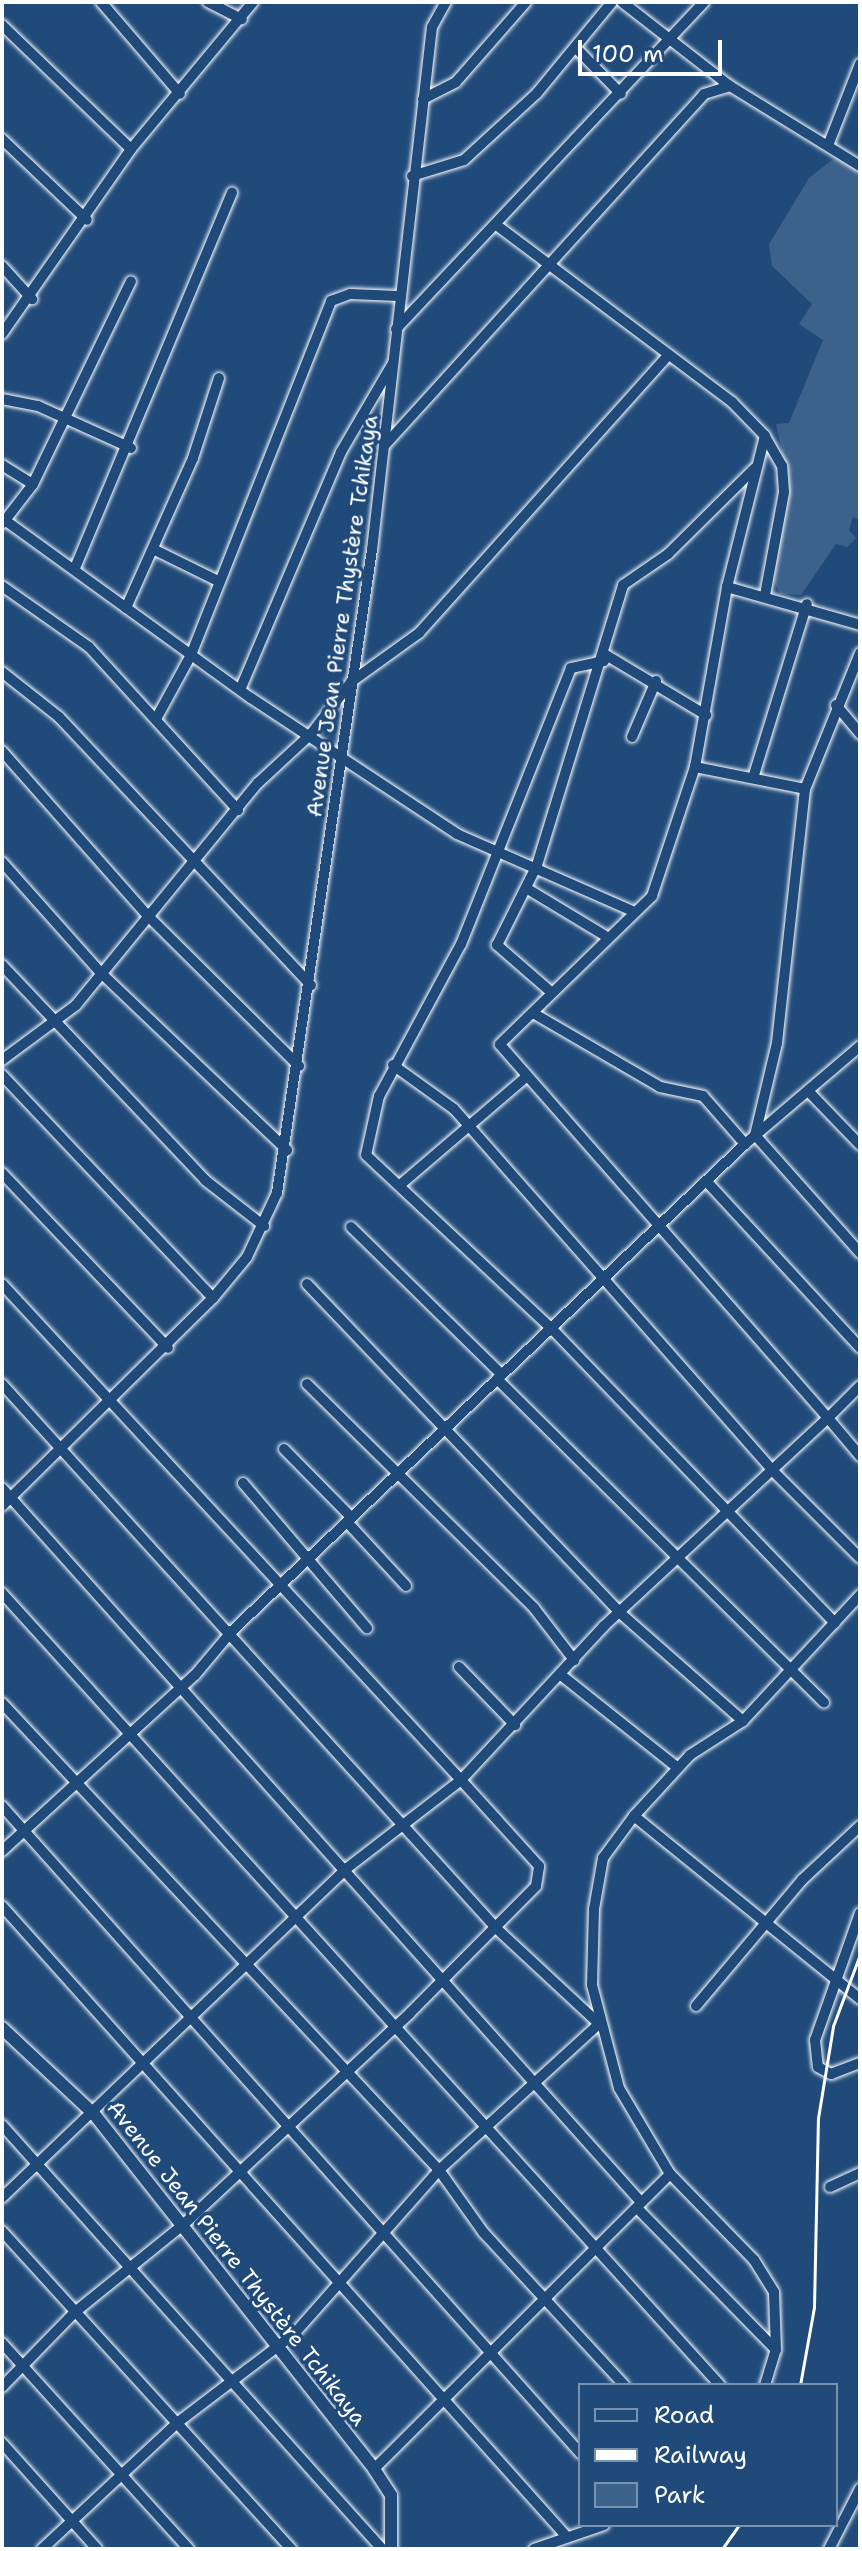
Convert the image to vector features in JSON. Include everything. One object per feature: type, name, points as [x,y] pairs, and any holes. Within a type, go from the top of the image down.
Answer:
[{"type":"street","points":[[101,2],[180,94]]},
{"type":"street","points":[[208,2],[242,19]]},
{"type":"street","points":[[2,334],[32,299],[131,149],[180,94],[253,2]]},
{"type":"street","name":"Avenue Jean Pierre Thystère Tchikaya","points":[[2,1506],[168,1348],[213,1298],[269,1215],[287,1150],[343,761],[351,682],[385,445],[398,296],[423,99],[435,19],[446,2]]},
{"type":"street","points":[[423,99],[446,91],[526,2]]},
{"type":"street","points":[[412,176],[464,160],[576,48],[612,2]]},
{"type":"street","points":[[622,2],[730,86],[829,143],[859,164]]},
{"type":"street","points":[[396,329],[498,226],[704,2]]},
{"type":"street","points":[[2,25],[131,149]]},
{"type":"street","points":[[576,48],[621,94]]},
{"type":"street","points":[[829,143],[860,64]]},
{"type":"street","points":[[385,445],[704,94],[730,86]]},
{"type":"street","points":[[2,139],[87,220]]},
{"type":"street","points":[[75,568],[131,448],[232,192]]},
{"type":"street","points":[[498,226],[553,263],[765,436],[782,466],[784,492],[765,595]]},
{"type":"street","points":[[2,266],[32,299]]},
{"type":"street","points":[[131,281],[33,484],[3,521],[75,568],[240,690],[311,734],[343,761],[457,834],[537,865],[632,911]]},
{"type":"street","points":[[156,719],[191,655],[331,301],[350,294],[398,296]]},
{"type":"street","points":[[2,1060],[56,1023],[238,810],[311,734],[351,682],[419,633],[667,357]]},
{"type":"street","points":[[240,690],[341,452],[394,362]]},
{"type":"street","points":[[126,608],[155,550],[219,378]]},
{"type":"street","points":[[2,399],[67,418],[131,448]]},
{"type":"street","points":[[765,436],[727,587],[695,767],[652,896],[604,935],[533,1013],[500,1044],[860,1456]]},
{"type":"street","points":[[2,465],[33,484]]},
{"type":"street","points":[[551,992],[498,949],[537,865],[605,658],[623,585],[668,554],[757,466]]},
{"type":"street","points":[[155,550],[220,582]]},
{"type":"street","points":[[2,586],[89,647],[238,810]]},
{"type":"street","points":[[727,587],[807,604],[860,625]]},
{"type":"street","points":[[753,778],[807,604]]},
{"type":"street","points":[[755,1135],[777,1043],[805,789],[836,705],[860,653]]},
{"type":"street","points":[[706,715],[656,681],[605,658],[571,668],[502,852],[393,1065],[366,1155],[552,1329],[835,1623]]},
{"type":"street","points":[[2,672],[59,717],[311,985]]},
{"type":"street","points":[[632,737],[656,681]]},
{"type":"street","points":[[836,705],[860,734]]},
{"type":"street","points":[[2,751],[148,916],[299,1066]]},
{"type":"street","points":[[695,767],[805,789]]},
{"type":"street","points":[[2,862],[101,973],[287,1150]]},
{"type":"street","points":[[526,888],[604,935]]},
{"type":"street","points":[[2,965],[205,1180],[264,1226]]},
{"type":"street","points":[[533,1013],[660,1087],[703,1096],[745,1144]]},
{"type":"street","points":[[2,1851],[129,1731],[184,1686],[232,1631],[499,1377],[662,1230],[745,1144],[810,1093],[860,1046]]},
{"type":"street","points":[[393,1065],[465,1123],[772,1470],[860,1558]]},
{"type":"street","points":[[2,1075],[213,1298]]},
{"type":"street","points":[[400,1185],[465,1123],[526,1077]]},
{"type":"street","points":[[810,1093],[860,1145]]},
{"type":"street","points":[[755,1135],[860,1253]]},
{"type":"street","points":[[2,1173],[168,1348]]},
{"type":"street","points":[[708,1183],[860,1348]]},
{"type":"street","points":[[351,1227],[786,1671],[824,1703]]},
{"type":"street","points":[[2,1284],[109,1404],[539,1866],[536,1886],[497,1929],[184,2224],[75,2312],[25,2368],[2,2387]]},
{"type":"street","points":[[307,1284],[447,1426],[619,1612],[743,1721]]},
{"type":"street","points":[[2,1384],[232,1631],[497,1929],[598,2024]]},
{"type":"street","points":[[307,1384],[534,1608],[574,1660]]},
{"type":"street","points":[[2,2198],[144,2066],[190,2014],[347,1868],[461,1780],[619,1612],[860,1386]]},
{"type":"street","points":[[284,1449],[406,1586]]},
{"type":"street","points":[[243,1483],[311,1556],[367,1628]]},
{"type":"street","points":[[2,1488],[445,1976],[639,2205],[776,2350]]},
{"type":"street","points":[[2,1593],[297,1914],[393,2026],[718,2383]]},
{"type":"street","points":[[766,2383],[776,2350],[774,2292],[754,2260],[670,2174],[619,2088],[598,2024],[594,1909],[603,1858],[634,1816],[678,1768],[743,1721],[786,1671],[860,1595]]},
{"type":"street","points":[[459,1667],[515,1725]]},
{"type":"street","points":[[561,1675],[678,1768]]},
{"type":"street","points":[[2,1703],[342,2072],[439,2170],[483,2232],[549,2299],[622,2383]]},
{"type":"street","points":[[2,1806],[578,2451]]},
{"type":"street","points":[[634,1816],[762,1926],[831,1981],[860,1999]]},
{"type":"street","points":[[696,2006],[762,1926],[858,1832]]},
{"type":"street","points":[[2,1906],[238,2170],[337,2287],[567,2537]]},
{"type":"street","points":[[860,1913],[831,1981],[816,2031],[818,2067],[841,2074],[860,2063]]},
{"type":"street","points":[[42,2549],[177,2423],[232,2378],[279,2347],[337,2287],[381,2231],[439,2170],[540,2085],[598,2024]]},
{"type":"street","name":"Avenue Jean Pierre Thystère Tchikaya","points":[[2,2028],[94,2114],[184,2224],[374,2469],[391,2495],[391,2549]]},
{"type":"street","points":[[2,2125],[232,2378],[382,2549]]},
{"type":"street","points":[[830,2187],[860,2173]]},
{"type":"street","points":[[374,2469],[488,2350],[598,2253],[670,2174]]},
{"type":"street","points":[[2,2231],[291,2549]]},
{"type":"street","points":[[2,2343],[189,2549]]},
{"type":"street","points":[[2,2443],[97,2549]]},
{"type":"street","points":[[829,2549],[860,2489]]},
{"type":"street","points":[[534,2549],[598,2527]]},
{"type":"green space","points":[[837,156],[860,166],[860,520],[853,517],[849,530],[856,538],[847,547],[836,544],[801,595],[780,594],[772,578],[789,484],[776,424],[789,423],[823,340],[799,324],[812,304],[772,266],[769,244],[809,178]]},
{"type":"railway","points":[[800,2383],[814,2307],[818,2118],[833,2026],[860,1954]]},
{"type":"railway","points":[[722,2549],[738,2527]]}]
